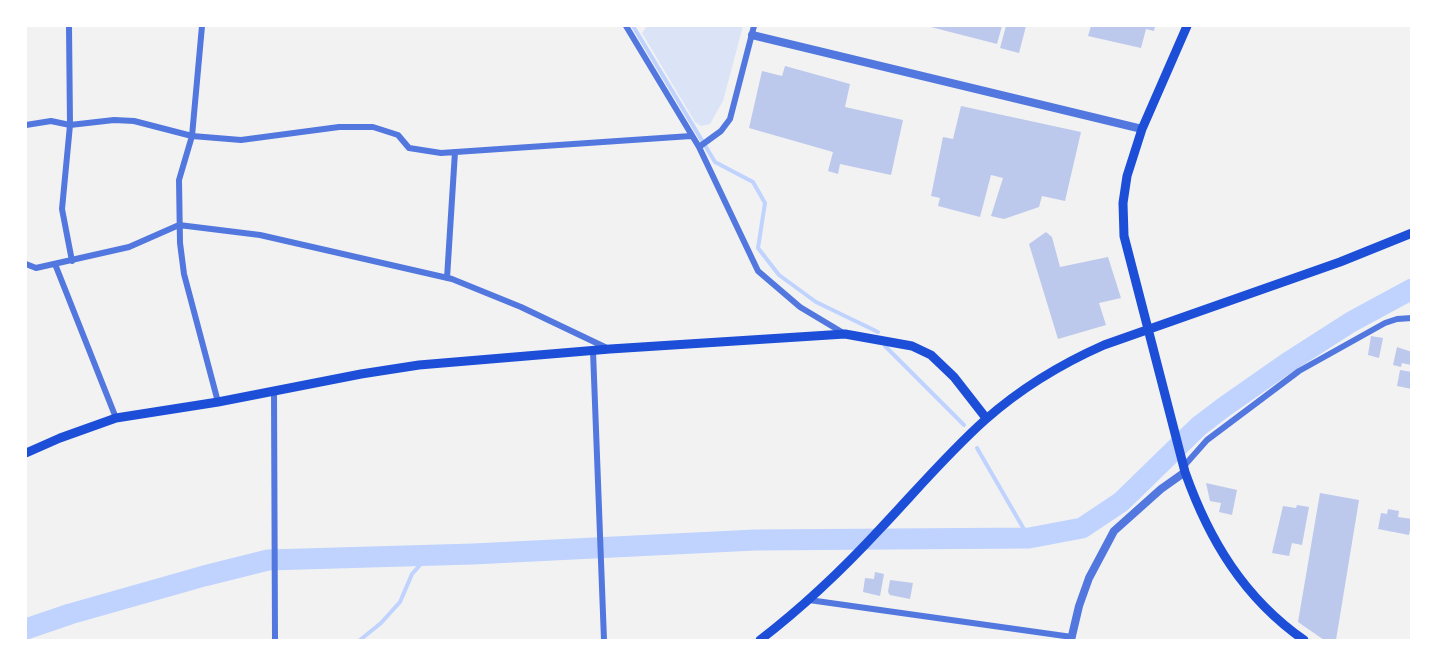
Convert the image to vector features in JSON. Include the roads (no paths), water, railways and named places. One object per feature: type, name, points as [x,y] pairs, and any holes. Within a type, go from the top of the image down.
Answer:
[{"type":"main road","points":[[1187,26],[1142,129],[1127,176],[1123,203],[1124,236],[1184,467],[1199,510],[1221,552],[1249,590],[1285,627],[1304,640]]},
{"type":"main road","points":[[760,640],[809,600],[880,529],[949,453],[987,418],[1027,388],[1072,359],[1104,345],[1340,262],[1412,233]]},
{"type":"main road","points":[[26,453],[116,418],[218,402],[419,365],[610,349],[845,334],[912,346],[931,355],[954,377],[987,418]]},
{"type":"street","points":[[69,26],[70,125],[62,209],[72,261]]},
{"type":"street","points":[[202,26],[192,136],[179,180],[179,225],[184,274],[218,402]]},
{"type":"street","points":[[626,26],[699,147],[758,271],[800,307],[845,334]]},
{"type":"street","points":[[699,147],[721,131],[730,120],[753,30],[1142,129]]},
{"type":"street","points":[[26,125],[51,121],[70,125],[114,120],[134,121],[192,136],[241,140],[339,127],[373,127],[398,135],[409,148],[441,153],[691,136]]},
{"type":"street","points":[[447,278],[455,152]]},
{"type":"street","points":[[26,264],[36,268],[129,248],[179,225],[260,235],[447,278],[521,307],[610,349]]},
{"type":"street","points":[[55,264],[116,418]]},
{"type":"street","points":[[809,600],[1072,639],[1079,606],[1089,578],[1114,531],[1184,467],[1207,440],[1299,371],[1385,323],[1412,318]]},
{"type":"street","points":[[593,351],[604,640]]},
{"type":"street","points":[[274,391],[275,640]]},
{"type":"waterway","points":[[633,26],[715,162],[753,182],[765,203],[758,248],[779,275],[816,302],[878,332]]},
{"type":"waterway","points":[[26,629],[70,614],[268,560],[473,554],[755,540],[1029,538],[1082,528],[1121,502],[1199,426],[1224,407],[1351,322],[1412,289]]},
{"type":"waterway","points":[[885,346],[964,425]]},
{"type":"waterway","points":[[977,448],[1029,538]]},
{"type":"waterway","points":[[360,640],[381,623],[400,602],[412,574],[429,555]]}]
